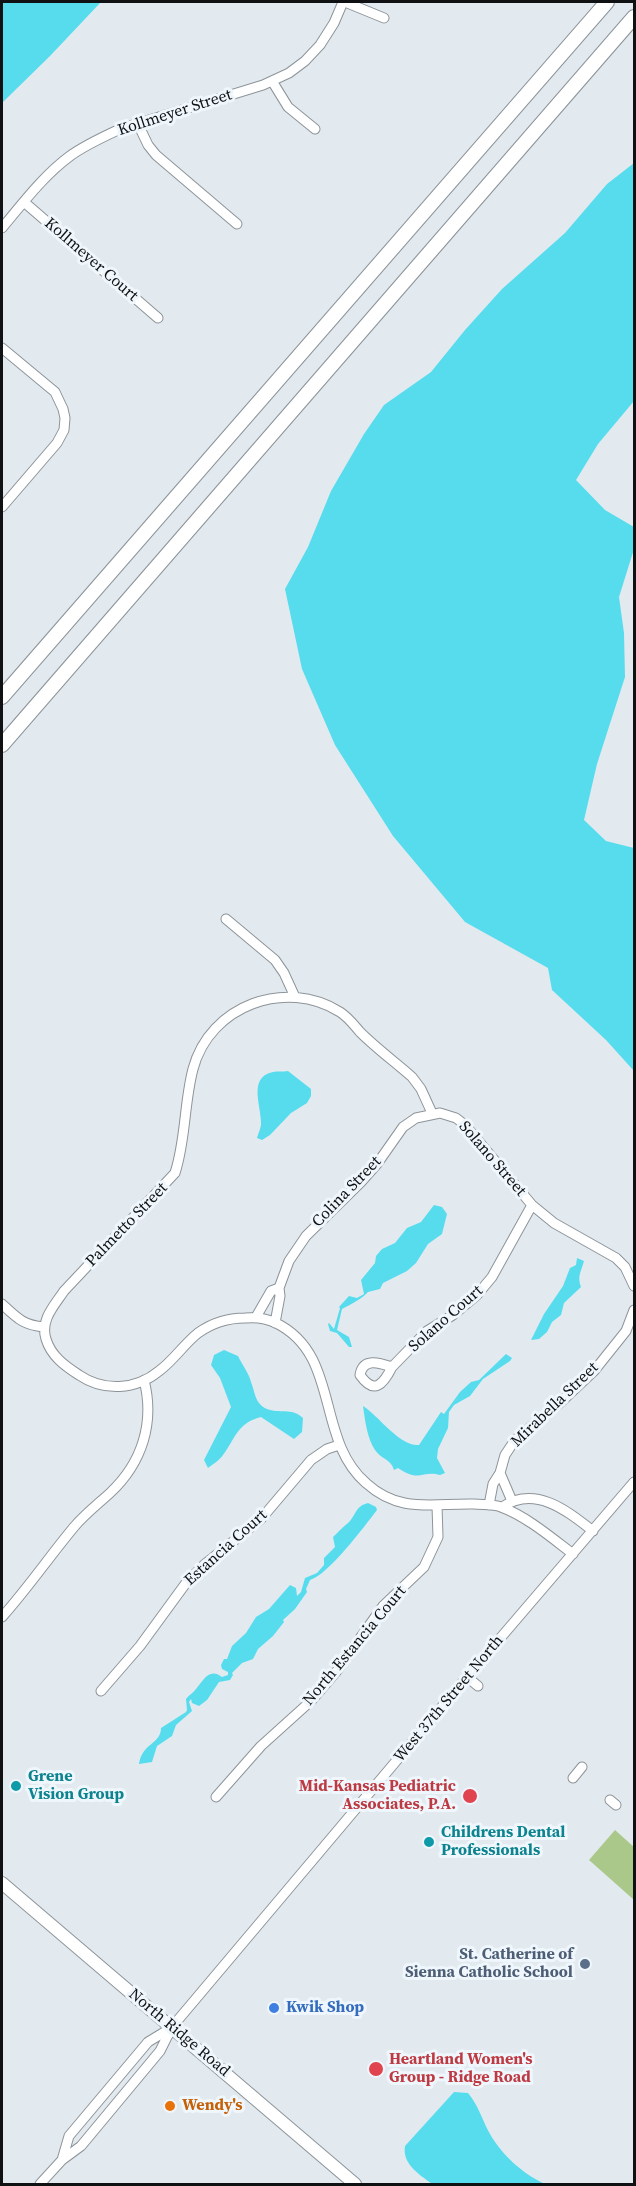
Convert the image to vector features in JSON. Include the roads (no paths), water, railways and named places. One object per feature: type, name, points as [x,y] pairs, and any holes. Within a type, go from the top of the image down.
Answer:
[{"type":"highway","points":[[2,697],[605,5]]},
{"type":"highway","points":[[2,745],[631,20]]},
{"type":"main road","name":"North Ridge Road","points":[[2,1883],[356,2184]]},
{"type":"street","points":[[344,2],[384,18]]},
{"type":"street","name":"Kollmeyer Street","points":[[2,228],[24,202],[71,155],[103,137],[272,81],[297,68],[314,53],[328,34],[344,2]]},
{"type":"street","points":[[272,81],[288,107],[315,129]]},
{"type":"street","points":[[138,124],[148,146],[156,155],[237,224]]},
{"type":"street","name":"Kollmeyer Court","points":[[24,202],[158,318]]},
{"type":"street","points":[[2,348],[55,392],[61,401],[65,418],[64,430],[57,443],[2,507]]},
{"type":"street","points":[[226,919],[275,960],[295,997],[325,1005],[342,1013],[412,1077],[421,1089],[432,1113]]},
{"type":"street","name":"Palmetto Street","points":[[45,1327],[49,1312],[64,1291],[175,1173],[182,1150],[193,1068],[206,1040],[226,1018],[250,1004],[277,997],[295,997]]},
{"type":"street","name":"Solano Street","points":[[432,1113],[448,1114],[465,1125],[532,1205],[554,1223],[616,1258],[625,1267],[634,1286]]},
{"type":"street","name":"Colina Street","points":[[275,1323],[280,1296],[279,1288],[289,1261],[306,1236],[366,1176],[403,1127],[416,1118],[432,1113]]},
{"type":"street","name":"Solano Court","points":[[392,1367],[427,1331],[453,1315],[477,1295],[492,1277],[532,1205]]},
{"type":"street","name":"Colina Street","points":[[256,1317],[271,1291],[279,1288]]},
{"type":"street","points":[[2,1304],[22,1322],[31,1326],[45,1327],[49,1347],[58,1359],[83,1378],[99,1385],[115,1387],[130,1386],[160,1371],[198,1333],[218,1321],[256,1317],[275,1323],[300,1342],[317,1365],[339,1445],[349,1466],[375,1491],[408,1505],[502,1507],[542,1530],[573,1554]]},
{"type":"street","name":"Mirabella Street","points":[[489,1505],[493,1484],[500,1473],[505,1455],[515,1440],[594,1371],[626,1331],[634,1310]]},
{"type":"street","points":[[2,1617],[79,1521],[126,1476],[140,1452],[148,1424],[149,1409],[144,1380]]},
{"type":"street","name":"Estancia Court","points":[[101,1690],[140,1646],[186,1583],[205,1564],[261,1519],[311,1460],[327,1449],[339,1445]]},
{"type":"street","points":[[500,1473],[512,1500]]},
{"type":"street","name":"West 37th Street North","points":[[40,2184],[62,2160],[81,2146],[160,2051],[172,2027],[634,1482]]},
{"type":"street","points":[[502,1507],[512,1500],[527,1498],[546,1501],[568,1511],[593,1531]]},
{"type":"street","name":"North Estancia Court","points":[[216,1797],[261,1746],[312,1700],[336,1672],[383,1606],[424,1567],[438,1537],[437,1506]]},
{"type":"street","points":[[467,1677],[478,1686]]},
{"type":"street","points":[[573,1778],[582,1767]]},
{"type":"street","name":"West 37th Street North","points":[[62,2160],[69,2136],[148,2042],[172,2027]]},
{"type":"water","points":[[2,2],[101,2],[2,103]]},
{"type":"water","points":[[634,163],[634,401],[598,444],[576,480],[605,510],[634,527],[634,549],[619,597],[624,633],[625,677],[597,764],[584,820],[606,841],[634,848],[634,1071],[606,1040],[552,990],[548,968],[465,922],[393,836],[335,745],[302,669],[285,589],[308,547],[331,491],[364,434],[384,405],[431,372],[502,289],[565,233],[607,184]]},
{"type":"water","points":[[288,1071],[311,1089],[311,1096],[307,1103],[291,1113],[270,1135],[262,1140],[257,1138],[261,1124],[258,1094],[260,1080],[273,1072]]},
{"type":"water","points":[[434,1205],[442,1207],[447,1214],[442,1234],[428,1244],[416,1263],[407,1271],[383,1283],[380,1289],[368,1292],[342,1309],[337,1330],[349,1337],[352,1347],[349,1347],[337,1333],[330,1331],[328,1324],[334,1329],[339,1307],[349,1296],[357,1298],[364,1294],[361,1280],[375,1263],[376,1256],[382,1249],[395,1243],[407,1228],[421,1222]]},
{"type":"water","points":[[577,1258],[584,1261],[579,1277],[581,1287],[564,1303],[561,1315],[552,1322],[547,1332],[539,1339],[531,1340],[544,1314],[563,1286],[570,1268],[576,1265]]},
{"type":"water","points":[[224,1350],[238,1356],[249,1375],[260,1404],[267,1409],[299,1415],[303,1418],[302,1432],[294,1439],[261,1417],[253,1420],[242,1427],[222,1457],[208,1468],[204,1460],[231,1407],[220,1378],[211,1365],[214,1355]]},
{"type":"water","points":[[506,1354],[512,1358],[510,1361],[483,1379],[470,1396],[454,1405],[449,1412],[448,1428],[438,1449],[437,1458],[445,1473],[411,1475],[398,1468],[394,1470],[391,1464],[375,1450],[368,1434],[363,1406],[404,1441],[419,1445],[441,1412],[444,1414],[460,1392],[471,1382],[479,1380]]},
{"type":"water","points":[[368,1503],[377,1510],[336,1560],[310,1580],[307,1592],[295,1609],[283,1620],[284,1622],[273,1636],[258,1649],[253,1659],[242,1663],[232,1673],[230,1680],[219,1682],[207,1700],[199,1706],[192,1703],[191,1699],[189,1702],[192,1711],[176,1725],[172,1736],[157,1746],[152,1762],[139,1764],[144,1752],[158,1737],[161,1728],[186,1712],[186,1699],[204,1679],[210,1674],[222,1677],[228,1675],[221,1665],[224,1659],[227,1659],[232,1646],[246,1633],[256,1617],[269,1609],[290,1585],[296,1588],[297,1596],[301,1592],[305,1578],[317,1573],[324,1565],[324,1558],[335,1547],[333,1537],[351,1520],[361,1506]]},
{"type":"water","points":[[454,2092],[468,2093],[490,2134],[501,2149],[521,2169],[545,2184],[432,2184],[412,2168],[406,2158],[405,2146]]},
{"type":"place","name":"Grene Vision Group","points":[[16,1786]]},
{"type":"place","name":"Mid-Kansas Pediatric Associates, P.A.","points":[[470,1796]]},
{"type":"place","name":"Childrens Dental Professionals","points":[[429,1842]]},
{"type":"place","name":"St. Catherine of Sienna Catholic School","points":[[585,1964]]},
{"type":"place","name":"Kwik Shop","points":[[274,2008]]},
{"type":"place","name":"Heartland Women's Group - Ridge Road","points":[[376,2069]]},
{"type":"place","name":"Wendy's","points":[[170,2106]]}]
